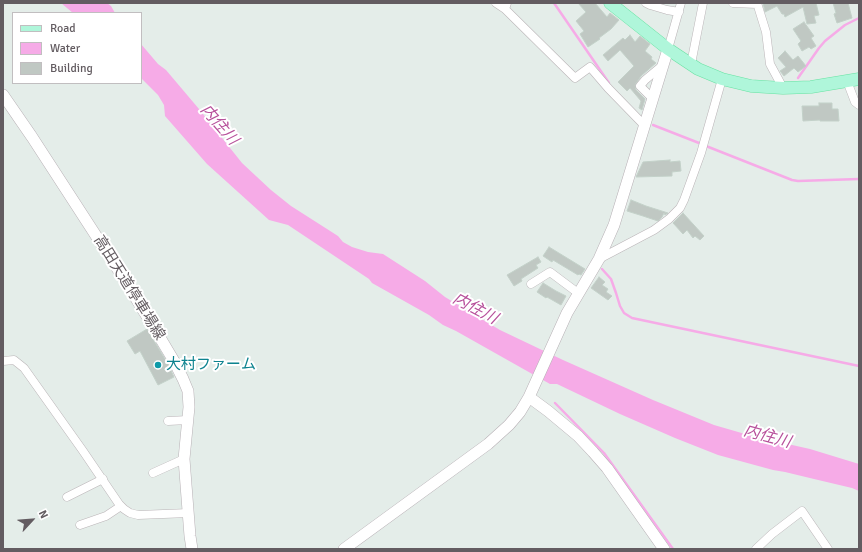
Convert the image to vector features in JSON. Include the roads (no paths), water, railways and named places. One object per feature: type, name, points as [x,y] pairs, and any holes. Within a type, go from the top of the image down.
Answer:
[{"type":"main road","points":[[610,3],[668,49],[698,69],[722,79],[751,86],[783,88],[853,80]]},
{"type":"street","points":[[496,3],[506,6],[575,78],[590,66],[608,88],[644,125]]},
{"type":"street","points":[[646,3],[667,10],[679,12]]},
{"type":"street","points":[[345,549],[488,444],[509,425],[520,412],[529,397],[567,313],[599,258],[614,224],[681,3]]},
{"type":"street","points":[[691,64],[703,3]]},
{"type":"street","points":[[733,3],[757,3],[766,32],[770,64],[783,88]]},
{"type":"street","points":[[653,99],[640,86],[663,65]]},
{"type":"street","points":[[599,258],[654,230],[669,219],[680,208],[701,153],[722,79]]},
{"type":"street","points":[[853,80],[854,102],[859,105]]},
{"type":"street","name":"高田天道停車場線","points":[[3,95],[32,137],[154,326],[174,361],[188,391],[189,407],[184,459],[192,549]]},
{"type":"street","points":[[531,284],[550,272],[578,293]]},
{"type":"street","points":[[3,361],[14,360],[24,368],[58,414],[121,506],[130,513],[138,515],[189,513]]},
{"type":"street","points":[[529,397],[578,436],[593,452],[607,468],[664,549]]},
{"type":"street","points":[[168,421],[188,420]]},
{"type":"street","points":[[153,473],[184,459]]},
{"type":"street","points":[[67,496],[103,479]]},
{"type":"street","points":[[80,525],[106,516],[121,506]]},
{"type":"street","points":[[756,549],[772,534],[802,511],[828,549]]},
{"type":"water","points":[[61,3],[107,3],[114,12],[72,12]]},
{"type":"water","points":[[142,45],[158,64],[166,70],[242,163],[291,206],[338,236],[343,242],[352,247],[368,252],[383,254],[425,281],[445,297],[500,330],[653,400],[714,425],[752,436],[810,449],[859,464],[859,491],[718,455],[675,438],[557,384],[550,384],[443,325],[429,315],[372,283],[369,279],[288,225],[269,220],[207,164],[165,116],[164,105],[158,95],[142,79]]},
{"type":"waterway","points":[[554,3],[609,83]]},
{"type":"waterway","points":[[798,78],[825,41],[845,25],[859,18]]},
{"type":"waterway","points":[[653,125],[699,143]]},
{"type":"waterway","points":[[706,146],[792,180],[859,179]]},
{"type":"waterway","points":[[602,269],[611,279],[620,306],[624,313],[632,318],[859,366]]},
{"type":"waterway","points":[[555,403],[604,453],[673,549]]},
{"type":"place","name":"大村ファーム","points":[[158,365]]},
{"type":"water label","name":"内住川","points":[[219,125]]},
{"type":"water label","name":"内住川","points":[[475,309]]},
{"type":"water label","name":"内住川","points":[[767,437]]}]
